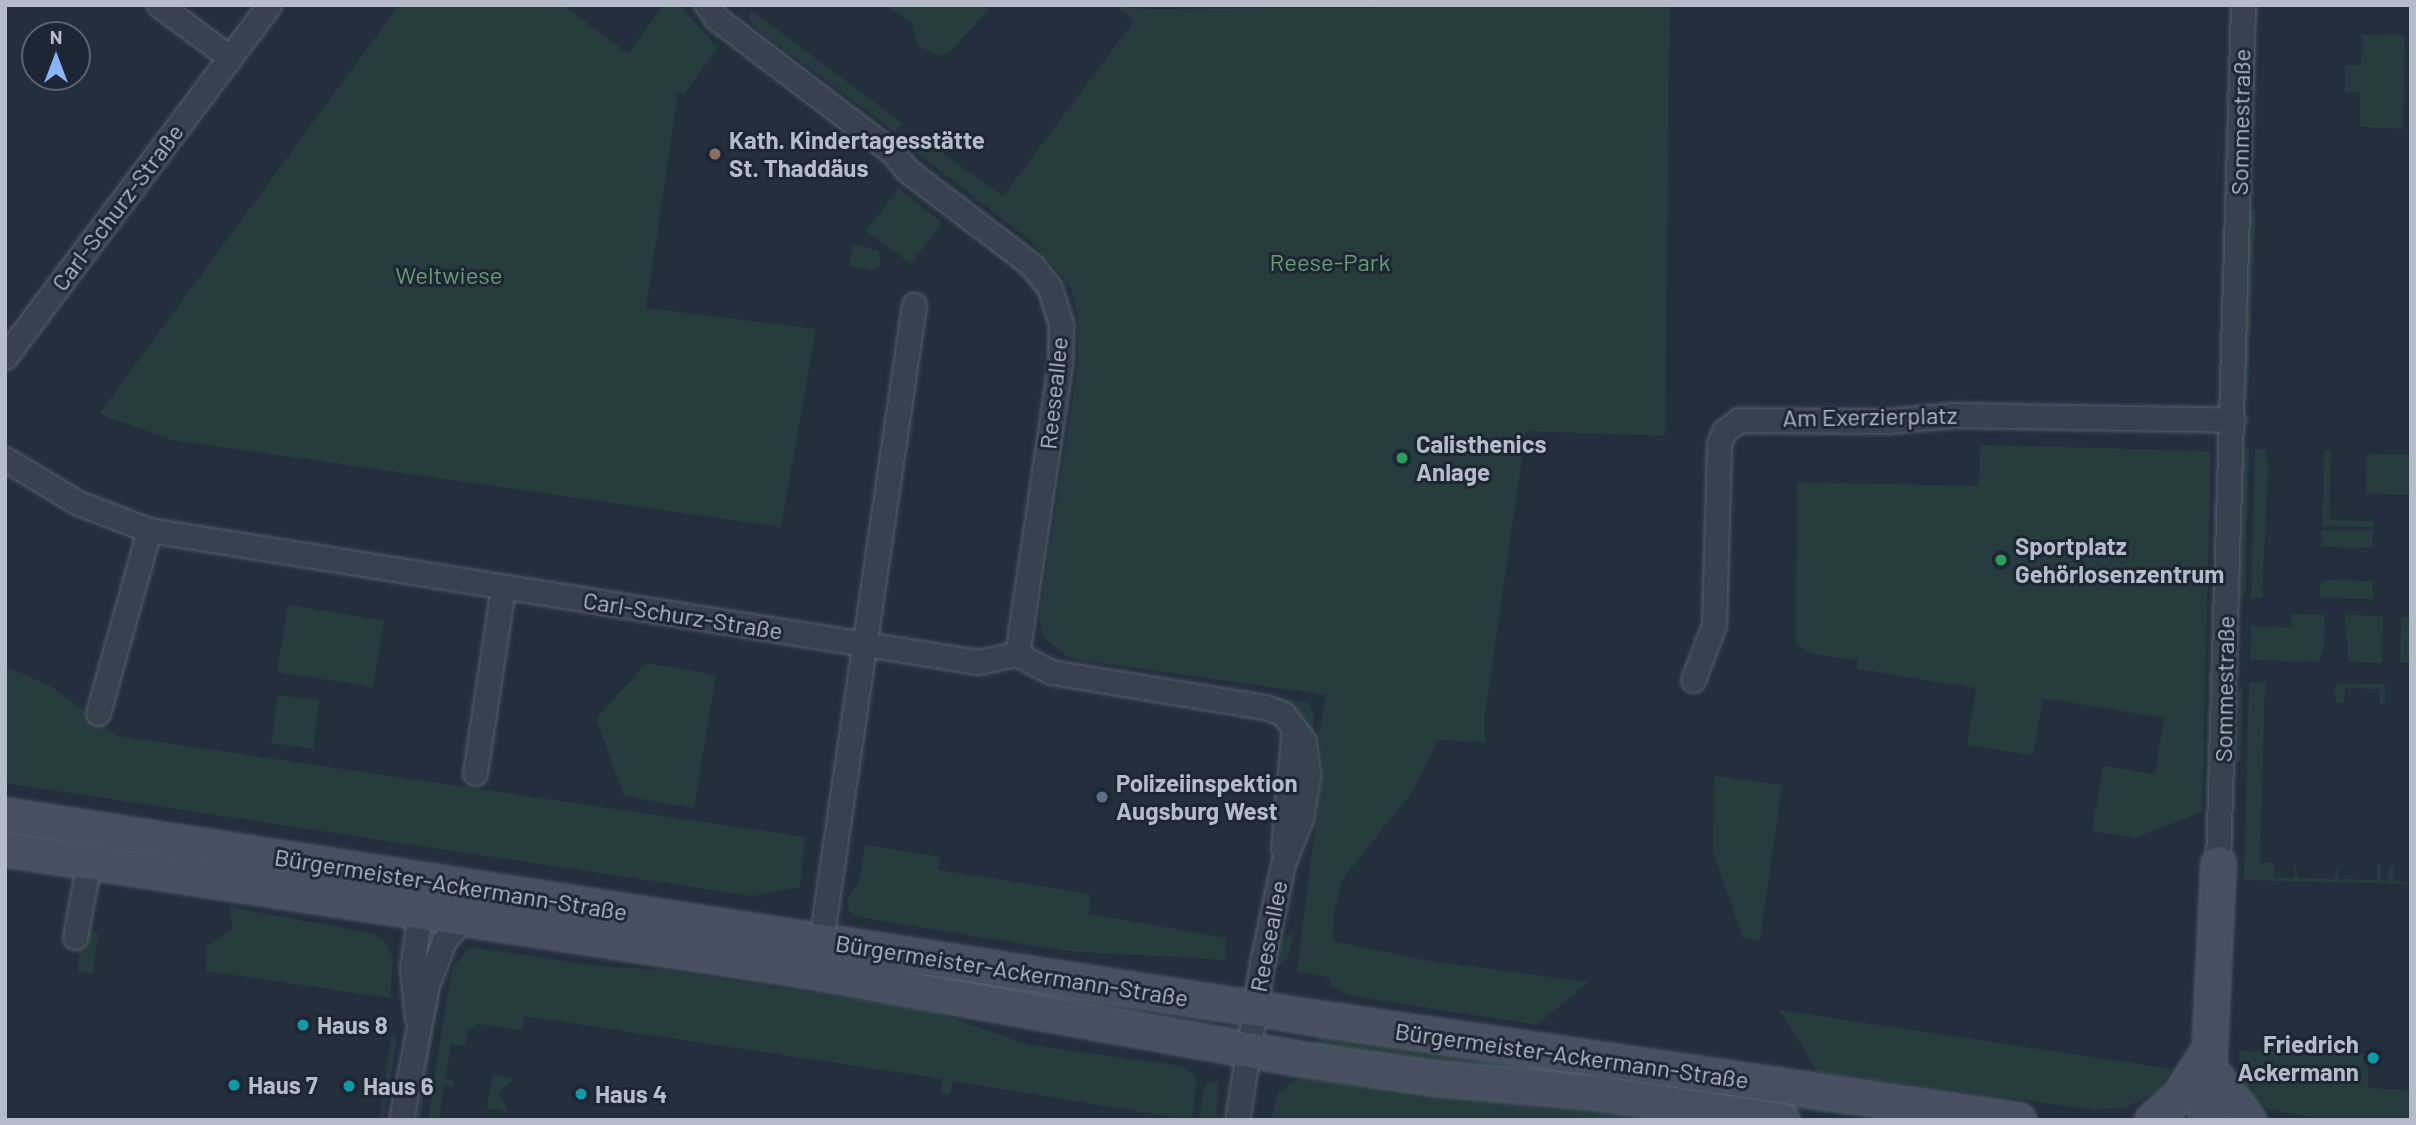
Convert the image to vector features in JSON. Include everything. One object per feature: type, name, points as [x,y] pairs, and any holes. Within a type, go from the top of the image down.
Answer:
[{"type":"main road","name":"Bürgermeister-Ackermann-Straße","points":[[5,815],[1254,1009],[2019,1120]]},
{"type":"main road","name":"Bürgermeister-Ackermann-Straße","points":[[5,849],[793,968],[1247,1050],[1436,1078],[1594,1092],[1782,1120]]},
{"type":"main road","name":"Sommestraße","points":[[2206,1120],[2218,863]]},
{"type":"main road","points":[[2152,1120],[2178,1097],[2207,1059],[2248,1120]]},
{"type":"street","points":[[159,5],[229,57]]},
{"type":"street","name":"Carl-Schurz-Straße","points":[[5,357],[269,5]]},
{"type":"street","name":"Reeseallee","points":[[706,5],[716,18],[892,152],[908,171],[1032,265],[1049,288],[1061,326],[1061,354],[1017,654],[1051,672],[1265,707],[1283,714],[1293,727],[1283,864],[1254,1009],[1237,1120]]},
{"type":"street","name":"Sommestraße","points":[[2218,863],[2243,5]]},
{"type":"street","points":[[821,942],[914,305]]},
{"type":"street","name":"Am Exerzierplatz","points":[[1693,680],[1714,625],[1719,444],[1724,431],[1739,420],[1888,421],[1954,415],[2233,420]]},
{"type":"street","name":"Carl-Schurz-Straße","points":[[5,459],[78,503],[149,530],[978,662],[1017,654]]},
{"type":"street","points":[[98,713],[149,530]]},
{"type":"street","points":[[475,773],[503,587]]},
{"type":"street","points":[[75,937],[89,862]]},
{"type":"street","points":[[417,1018],[412,968],[420,912],[433,899],[447,897],[554,911],[569,902]]},
{"type":"street","points":[[401,1120],[417,1018],[441,948],[464,918]]},
{"type":"green space","name":"Weltwiese","points":[[399,5],[563,5],[628,54],[662,7],[680,5],[718,48],[683,95],[678,93],[646,308],[816,329],[781,527],[173,440],[99,414]]},
{"type":"green space","points":[[884,5],[985,5],[989,9],[949,53],[937,56],[917,44],[912,22]]},
{"type":"green space","name":"Reese-Park","points":[[1114,5],[1143,9],[1670,5],[1665,436],[1526,431],[1485,715],[1485,742],[1438,740],[1413,791],[1342,880],[1334,911],[1333,941],[1424,960],[1588,982],[1537,1025],[1346,995],[1332,987],[1328,977],[1297,972],[1323,765],[1319,734],[1326,695],[1080,660],[1065,655],[1043,636],[1039,619],[1078,363],[1078,318],[1071,288],[1032,242],[908,146],[917,135],[1003,196],[1134,21]]},
{"type":"green space","points":[[751,10],[902,123],[895,132],[752,25],[748,17]]},
{"type":"green space","points":[[2362,34],[2405,35],[2403,129],[2360,127],[2360,93],[2345,92],[2345,65],[2361,65]]},
{"type":"green space","points":[[899,188],[942,223],[911,264],[866,231]]},
{"type":"green space","points":[[2249,209],[2256,210],[2248,386],[2245,385]]},
{"type":"green space","points":[[853,243],[878,251],[881,266],[870,271],[849,266]]},
{"type":"green space","points":[[991,246],[1035,284],[1050,319],[1054,360],[1046,357],[1047,331],[1037,297],[1012,267],[989,250]]},
{"type":"green space","name":"Sportplatz Gehörlosenzentrum","points":[[1980,445],[2211,451],[2202,812],[2135,838],[2092,831],[2103,766],[2155,774],[2164,718],[2043,698],[2033,755],[1967,745],[1976,688],[1858,669],[1857,660],[1813,654],[1796,645],[1797,482],[1978,486]]},
{"type":"green space","points":[[2243,448],[2249,448],[2245,596],[2232,596],[2234,569],[2240,565]]},
{"type":"green space","points":[[2255,449],[2265,449],[2268,465],[2262,598],[2251,598]]},
{"type":"green space","points":[[2324,450],[2331,450],[2329,520],[2373,521],[2373,527],[2322,526]]},
{"type":"green space","points":[[2367,454],[2411,455],[2411,495],[2366,494]]},
{"type":"green space","points":[[2322,530],[2373,530],[2373,548],[2321,547]]},
{"type":"green space","points":[[2327,580],[2373,581],[2373,599],[2320,598],[2320,584]]},
{"type":"green space","points":[[288,605],[384,621],[373,687],[277,672]]},
{"type":"green space","points":[[2291,614],[2325,615],[2324,649],[2318,662],[2250,660],[2251,626],[2290,627]]},
{"type":"green space","points":[[2345,615],[2383,616],[2382,663],[2348,662]]},
{"type":"green space","points":[[2401,617],[2411,617],[2411,663],[2400,663]]},
{"type":"green space","points":[[646,663],[716,675],[694,808],[624,796],[596,719]]},
{"type":"green space","points":[[5,666],[52,687],[118,736],[805,837],[800,887],[752,896],[5,783]]},
{"type":"green space","points":[[2243,682],[2241,762],[2236,762],[2236,699]]},
{"type":"green space","points":[[2249,682],[2265,682],[2260,863],[2274,863],[2274,878],[2294,878],[2295,863],[2298,878],[2334,879],[2338,864],[2339,879],[2376,880],[2377,865],[2381,865],[2381,880],[2388,881],[2389,866],[2394,866],[2393,880],[2411,884],[2244,880]]},
{"type":"green space","points":[[2338,683],[2385,684],[2385,704],[2379,704],[2379,689],[2345,688],[2344,703],[2337,703],[2334,690]]},
{"type":"green space","points":[[278,695],[319,700],[313,749],[271,743]]},
{"type":"green space","points":[[1271,696],[1309,703],[1314,713],[1312,737],[1299,715]]},
{"type":"green space","points":[[1714,776],[1782,785],[1760,940],[1743,938],[1713,852]]},
{"type":"green space","points":[[865,845],[940,857],[939,870],[1090,894],[1089,914],[1226,938],[1225,960],[1066,951],[859,917],[849,911],[847,901],[860,879]]},
{"type":"green space","points":[[230,907],[375,934],[387,944],[393,958],[390,998],[206,971],[207,946],[233,928]]},
{"type":"green space","points":[[79,928],[98,933],[93,974],[78,972]]},
{"type":"green space","points":[[1293,933],[1288,958],[1275,968],[1279,942]]},
{"type":"green space","points":[[471,947],[597,966],[665,970],[936,1012],[1029,1045],[1182,1066],[1194,1075],[1196,1084],[1192,1120],[953,1081],[950,1095],[941,1093],[942,1079],[524,1016],[522,1030],[478,1024],[469,1031],[464,1046],[451,1044],[445,1079],[454,1081],[453,1086],[444,1085],[439,1119],[445,1120],[428,1120],[452,967]]},
{"type":"green space","points":[[443,975],[420,1120],[417,1120],[436,989]]},
{"type":"green space","points":[[1779,1010],[2172,1069],[2160,1090],[2124,1108],[2095,1110],[1818,1072]]},
{"type":"green space","points":[[392,1033],[397,1038],[384,1120],[379,1120]]},
{"type":"green space","points":[[1318,1035],[1463,1058],[1928,1120],[1822,1113],[1316,1049]]},
{"type":"green space","points":[[2239,1051],[2369,1054],[2368,1088],[2411,1090],[2411,1120],[2326,1120],[2261,1107],[2241,1085]]},
{"type":"green space","points":[[492,1075],[514,1079],[498,1093],[509,1112],[487,1108]]},
{"type":"green space","points":[[1297,1079],[1530,1102],[1660,1120],[1271,1120],[1278,1093]]},
{"type":"green space","points":[[1210,1081],[1218,1082],[1216,1120],[1199,1120],[1204,1088]]},
{"type":"place","name":"Kath. Kindertagesstätte St. Thaddäus","points":[[715,154]]},
{"type":"place","name":"Calisthenics Anlage","points":[[1402,458]]},
{"type":"place","name":"Sportplatz Gehörlosenzentrum","points":[[2001,560]]},
{"type":"place","name":"Polizeiinspektion Augsburg West","points":[[1102,797]]},
{"type":"place","name":"Haus 8","points":[[303,1025]]},
{"type":"place","name":"Friedrich Ackermann","points":[[2373,1058]]},
{"type":"place","name":"Haus 7","points":[[234,1085]]},
{"type":"place","name":"Haus 6","points":[[349,1086]]},
{"type":"place","name":"Haus 4","points":[[581,1094]]}]
